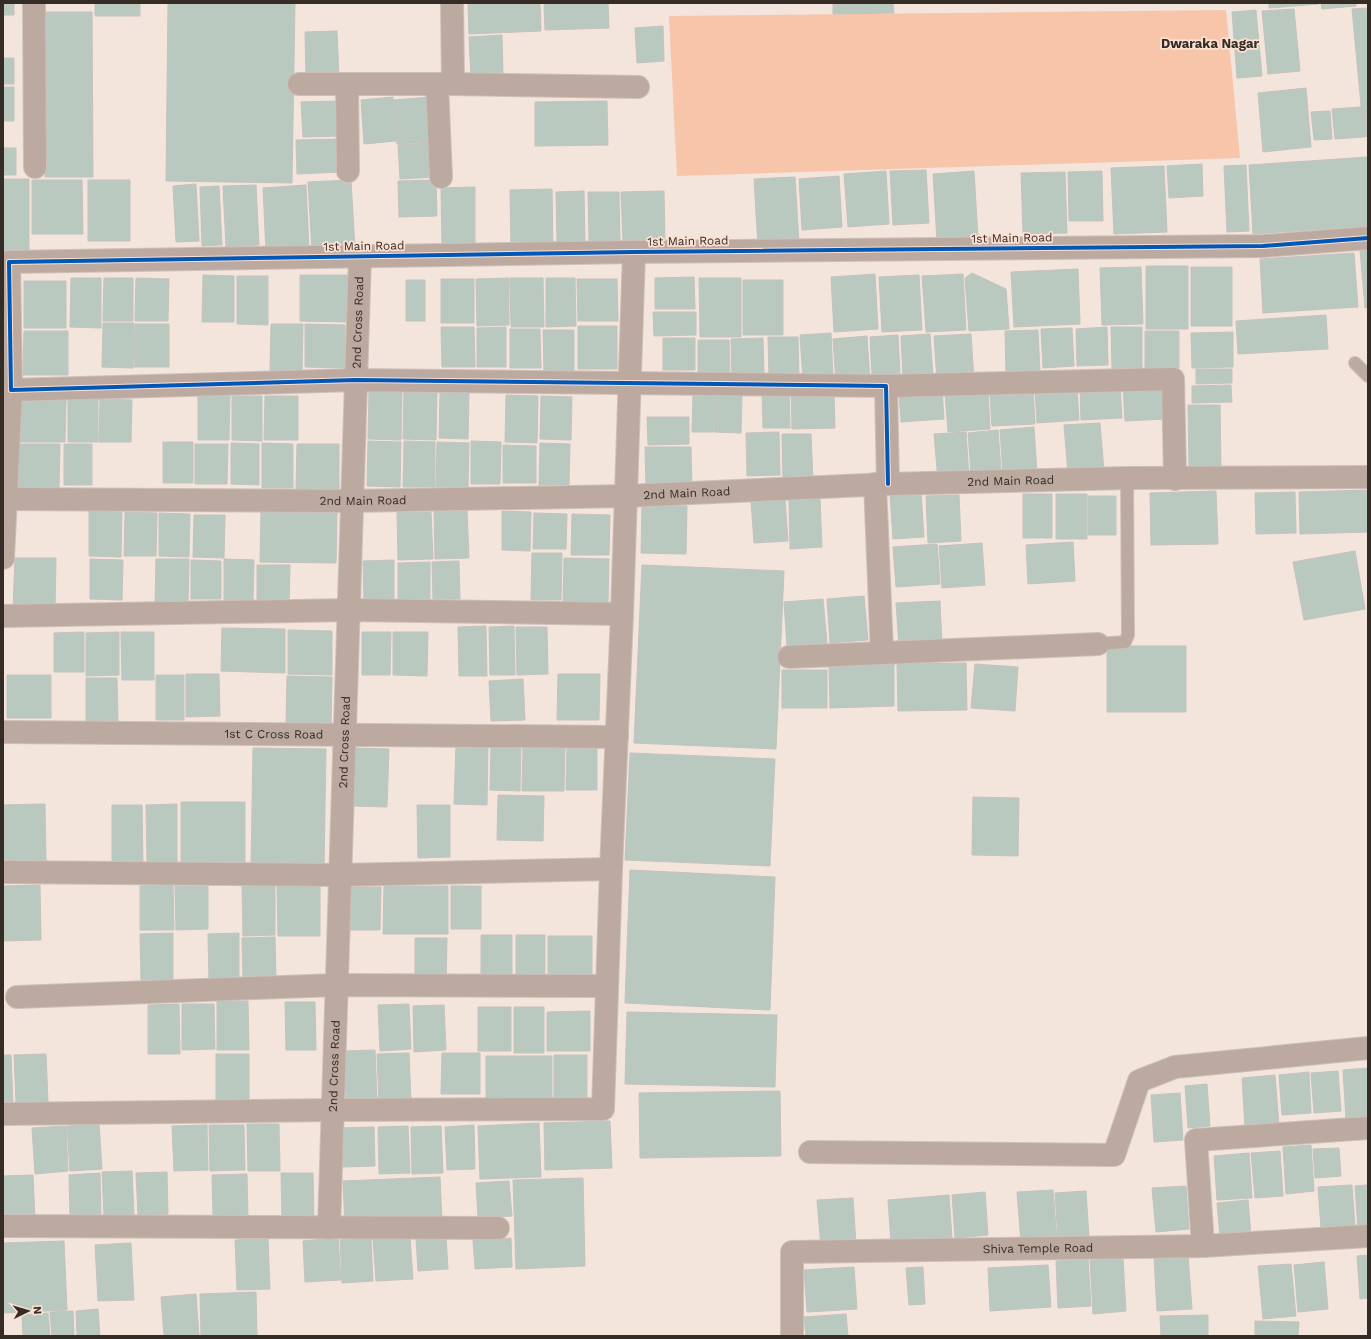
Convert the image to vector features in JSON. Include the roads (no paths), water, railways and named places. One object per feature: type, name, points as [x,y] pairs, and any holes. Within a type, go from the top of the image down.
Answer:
[{"type":"street","points":[[34,3],[35,167]]},
{"type":"street","points":[[441,177],[445,84],[452,3]]},
{"type":"street","points":[[299,84],[445,84],[638,87]]},
{"type":"street","points":[[347,84],[348,171]]},
{"type":"street","name":"1st Main Road","points":[[10,390],[9,262],[634,252],[1263,246],[1368,238]]},
{"type":"street","points":[[3,1114],[333,1110],[603,1110],[634,252]]},
{"type":"street","name":"2nd Cross Road","points":[[329,1228],[360,256]]},
{"type":"street","points":[[3,558],[10,390],[356,380],[886,386],[1174,379],[1175,479]]},
{"type":"street","points":[[882,653],[882,484],[886,386]]},
{"type":"street","name":"2nd Main Road","points":[[5,499],[352,501],[626,496],[882,484],[1127,478],[1368,477]]},
{"type":"street","points":[[3,616],[349,610],[622,614]]},
{"type":"street","points":[[788,657],[1098,644]]},
{"type":"street","name":"1st C Cross Road","points":[[3,732],[617,737]]},
{"type":"street","points":[[3,872],[341,875],[611,869]]},
{"type":"street","points":[[17,997],[337,985],[607,986]]},
{"type":"street","points":[[810,1152],[1114,1155],[1139,1081],[1175,1067],[1368,1048]]},
{"type":"street","points":[[1203,1246],[1196,1140],[1368,1128]]},
{"type":"street","points":[[3,1226],[498,1228]]},
{"type":"street","name":"Shiva Temple Road","points":[[792,1336],[792,1252],[1203,1246],[1368,1236]]},
{"type":"lane","points":[[1355,363],[1368,376]]},
{"type":"lane","points":[[1098,644],[1124,642],[1128,634],[1127,478]]},
{"type":"district","name":"Dwaraka Nagar","points":[[1210,43]]}]
